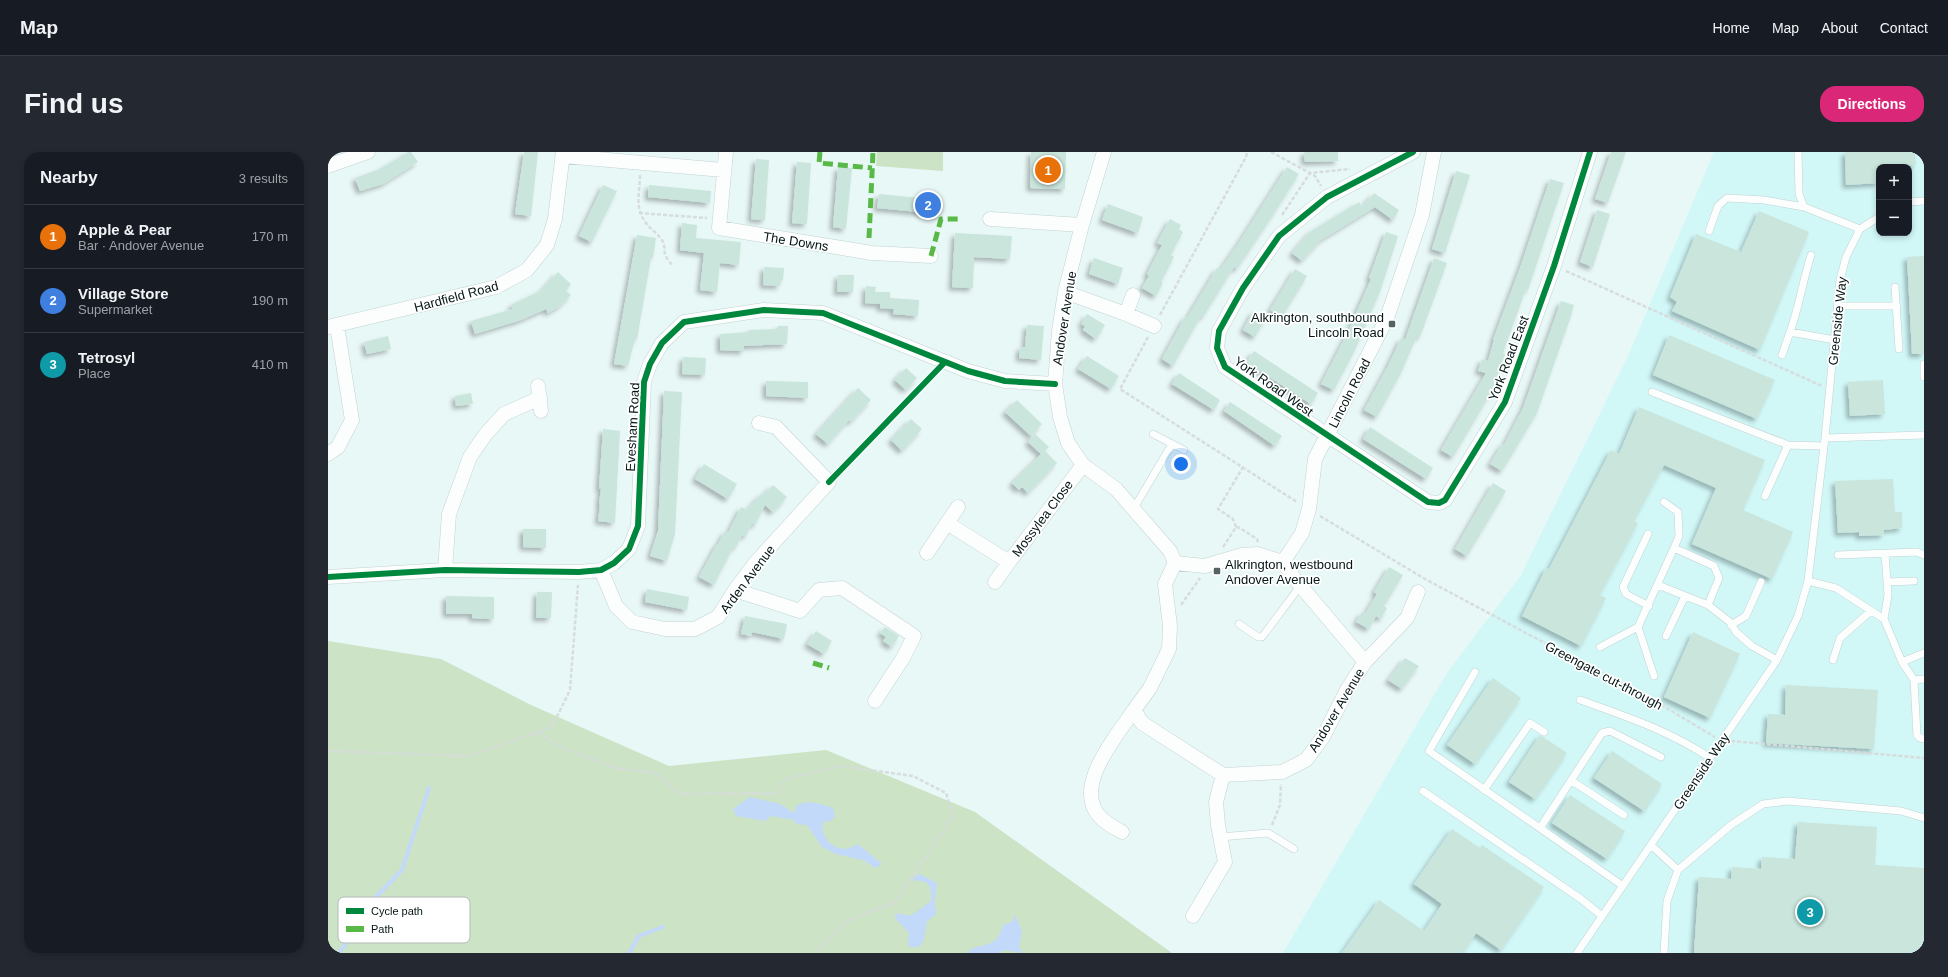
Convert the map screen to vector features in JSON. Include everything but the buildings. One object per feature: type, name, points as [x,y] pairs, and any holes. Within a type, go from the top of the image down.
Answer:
[{"type":"street","points":[[328,166],[368,152]]},
{"type":"street","points":[[720,219],[723,170],[726,152]]},
{"type":"street","name":"Andover Avenue","points":[[1104,152],[1082,225],[1065,292],[1059,331],[1055,384],[1060,417],[1068,443],[1083,465],[1116,488],[1170,551],[1175,563]]},
{"type":"street","name":"York Road West","points":[[1327,436],[1225,367],[1218,348],[1219,331],[1243,288],[1279,236],[1327,197],[1413,152]]},
{"type":"street","name":"Lincoln Road","points":[[1283,562],[1302,533],[1309,509],[1315,458],[1387,318],[1422,215],[1434,152]]},
{"type":"street","name":"York Road East","points":[[1327,436],[1428,502],[1439,503],[1445,500],[1505,402],[1554,266],[1590,152]]},
{"type":"street","points":[[563,154],[640,163],[723,170]]},
{"type":"street","name":"Hardfield Road","points":[[333,326],[496,287],[527,270],[547,245],[555,219],[563,154]]},
{"type":"street","name":"The Downs","points":[[720,219],[719,228],[872,253],[931,256]]},
{"type":"street","points":[[990,219],[1082,225]]},
{"type":"street","points":[[1065,292],[1126,314],[1154,326]]},
{"type":"street","points":[[1126,314],[1133,295]]},
{"type":"street","name":"Evesham Road","points":[[328,577],[445,570],[580,572],[601,570],[614,563],[629,549],[638,526],[644,382],[650,364],[662,343],[684,322],[764,310],[823,313],[968,372],[1005,381],[1055,384]]},
{"type":"street","points":[[328,454],[338,447],[352,420],[333,326]]},
{"type":"street","points":[[445,570],[449,514],[470,458],[485,435],[504,414],[540,398]]},
{"type":"street","name":"Arden Avenue","points":[[601,570],[616,606],[632,622],[665,629],[695,630],[718,617],[735,590],[756,562],[829,482],[776,428],[758,423]]},
{"type":"street","name":"Mossylea Close","points":[[947,523],[1009,562],[1083,465]]},
{"type":"street","points":[[928,553],[958,507]]},
{"type":"street","points":[[1122,832],[1101,818],[1090,800],[1092,780],[1100,763],[1150,688],[1169,649],[1170,626],[1165,584],[1175,563],[1205,566],[1223,562],[1242,555],[1258,554],[1283,562]]},
{"type":"street","points":[[995,582],[1009,562]]},
{"type":"street","name":"Andover Avenue","points":[[1283,562],[1365,662]]},
{"type":"street","points":[[735,590],[800,611],[819,590],[842,588],[914,636],[903,658],[875,701]]},
{"type":"street","name":"Andover Avenue","points":[[1224,776],[1282,772],[1306,760],[1323,738],[1348,688],[1365,662],[1407,618],[1418,592]]},
{"type":"street","points":[[1134,710],[1142,723],[1224,776],[1216,802],[1220,837],[1225,862],[1193,916]]},
{"type":"lane","points":[[1798,152],[1799,194],[1804,207]]},
{"type":"lane","points":[[1709,230],[1718,206],[1727,198],[1764,200],[1804,207],[1860,229],[1876,219]]},
{"type":"lane","points":[[1912,202],[1924,201]]},
{"type":"lane","name":"Greenside Way","points":[[1577,953],[1777,660],[1798,616],[1808,581],[1825,438],[1840,280],[1846,257],[1860,229]]},
{"type":"lane","points":[[1782,355],[1796,315],[1801,286],[1811,255]]},
{"type":"lane","points":[[1895,287],[1899,349]]},
{"type":"lane","points":[[1838,306],[1897,306]]},
{"type":"lane","points":[[1790,332],[1835,340]]},
{"type":"lane","points":[[1924,364],[1924,377]]},
{"type":"lane","points":[[1652,392],[1788,445],[1824,446]]},
{"type":"lane","points":[[1153,434],[1184,450]]},
{"type":"lane","points":[[1825,438],[1924,434]]},
{"type":"lane","points":[[1134,508],[1172,444]]},
{"type":"lane","points":[[1765,496],[1788,445]]},
{"type":"lane","points":[[1600,647],[1638,627],[1649,606],[1679,536],[1678,512],[1664,502]]},
{"type":"lane","points":[[1648,534],[1623,587],[1626,594],[1649,606]]},
{"type":"lane","points":[[1674,548],[1714,566],[1718,578],[1708,605]]},
{"type":"lane","points":[[1838,555],[1917,552],[1924,555]]},
{"type":"lane","points":[[1885,554],[1888,595],[1884,619],[1902,662],[1914,680],[1917,735],[1924,739]]},
{"type":"lane","points":[[1808,581],[1836,588],[1884,619]]},
{"type":"lane","points":[[1887,582],[1914,581]]},
{"type":"lane","points":[[1731,625],[1746,616],[1761,582]]},
{"type":"lane","points":[[1239,624],[1258,637],[1262,637],[1301,585]]},
{"type":"lane","points":[[1658,585],[1708,605],[1752,646],[1777,660]]},
{"type":"lane","points":[[1666,636],[1685,596]]},
{"type":"lane","points":[[1833,660],[1840,638],[1871,611]]},
{"type":"lane","points":[[1638,627],[1654,676]]},
{"type":"lane","points":[[1902,662],[1924,653]]},
{"type":"lane","points":[[1475,672],[1429,751],[1623,886]]},
{"type":"lane","points":[[1914,680],[1924,679]]},
{"type":"lane","points":[[1580,700],[1640,721],[1686,742],[1710,758]]},
{"type":"lane","points":[[1484,790],[1530,723],[1544,732]]},
{"type":"lane","points":[[1540,828],[1602,733],[1610,731],[1661,757]]},
{"type":"lane","points":[[1572,781],[1624,815]]},
{"type":"lane","points":[[1423,791],[1581,899],[1602,916]]},
{"type":"lane","points":[[1664,953],[1667,901],[1678,870],[1731,825],[1763,804],[1787,801],[1894,810],[1924,818]]},
{"type":"lane","points":[[1220,837],[1268,833],[1294,850]]},
{"type":"lane","points":[[1651,845],[1678,870]]},
{"type":"path","points":[[1154,326],[1246,157],[1247,152]]},
{"type":"path","points":[[1272,152],[1315,176],[1327,197]]},
{"type":"path","points":[[640,163],[640,187],[637,202],[640,213],[647,225],[657,234],[663,243],[665,255],[672,265]]},
{"type":"path","points":[[1310,173],[1357,169],[1362,178]]},
{"type":"path","points":[[1289,228],[1282,216],[1310,173]]},
{"type":"path","points":[[640,213],[720,219]]},
{"type":"path","points":[[1554,266],[1830,390]]},
{"type":"path","points":[[1243,467],[1218,509],[1233,519],[1236,527],[1257,539],[1258,554]]},
{"type":"path","points":[[1223,562],[1220,550],[1236,527]]},
{"type":"path","points":[[1168,611],[1183,603],[1204,571],[1205,566]]},
{"type":"path","points":[[328,751],[469,756],[552,727],[570,690],[580,572]]},
{"type":"path","points":[[538,733],[563,748],[615,768],[654,773],[681,794],[776,793],[786,779],[841,766],[913,776],[946,793],[953,816],[895,902],[847,921],[814,953]]},
{"type":"path","points":[[1268,833],[1280,805],[1282,772]]},
{"type":"shaded area","points":[[1714,152],[1924,152],[1924,953],[1283,953],[1447,673],[1521,575],[1628,356]]},
{"type":"shaded area","points":[[750,797],[780,804],[794,813],[797,805],[807,802],[833,808],[835,816],[831,821],[823,822],[822,827],[824,835],[830,843],[843,849],[858,844],[882,864],[875,868],[863,860],[836,854],[822,847],[807,825],[796,824],[794,820],[771,816],[765,821],[736,816],[733,809]]},
{"type":"shaded area","points":[[919,874],[937,883],[935,902],[936,914],[927,922],[922,944],[914,947],[908,946],[909,933],[896,919],[895,915],[900,913],[903,915],[912,915],[931,901],[929,885],[924,881],[914,881],[913,878]]},
{"type":"shaded area","points":[[1015,914],[1022,932],[1019,947],[1023,953],[1004,950],[999,953],[966,953],[996,939],[1000,934],[1003,925],[1013,921]]},
{"type":"green space","points":[[877,152],[943,152],[943,171],[876,166]]},
{"type":"green space","points":[[328,641],[441,659],[531,705],[669,766],[826,750],[975,812],[1172,953],[328,953]]},
{"type":"waterway","points":[[376,897],[402,870],[429,788]]},
{"type":"waterway","points":[[629,953],[639,936],[663,927]]},
{"type":"waterway","points":[[339,953],[346,943]]},
{"type":"marked path","points":[[820,152],[819,163],[872,168]]},
{"type":"marked path","points":[[869,238],[873,152]]},
{"type":"marked path","points":[[931,256],[941,219],[959,219]]},
{"type":"marked path","points":[[813,663],[829,668]]},
{"type":"cycle path","points":[[1413,152],[1327,197],[1279,236],[1243,288],[1219,331],[1217,348],[1225,367],[1428,502],[1439,503],[1445,500],[1505,402],[1554,266],[1590,152]]},
{"type":"cycle path","points":[[328,577],[445,570],[579,572],[601,570],[614,563],[629,549],[638,526],[644,382],[650,364],[662,343],[684,322],[764,310],[823,313],[968,371],[1005,381],[1055,384]]},
{"type":"cycle path","points":[[829,482],[945,362]]},
{"type":"place","name":"Apple & Pear","points":[[1048,170]]},
{"type":"place","name":"Village Store","points":[[928,205]]},
{"type":"place","name":"Alkrington, southbound Lincoln Road","points":[[1392,324]]},
{"type":"place","name":"Alkrington, westbound Andover Avenue","points":[[1217,571]]},
{"type":"place","name":"Tetrosyl","points":[[1810,912]]}]
